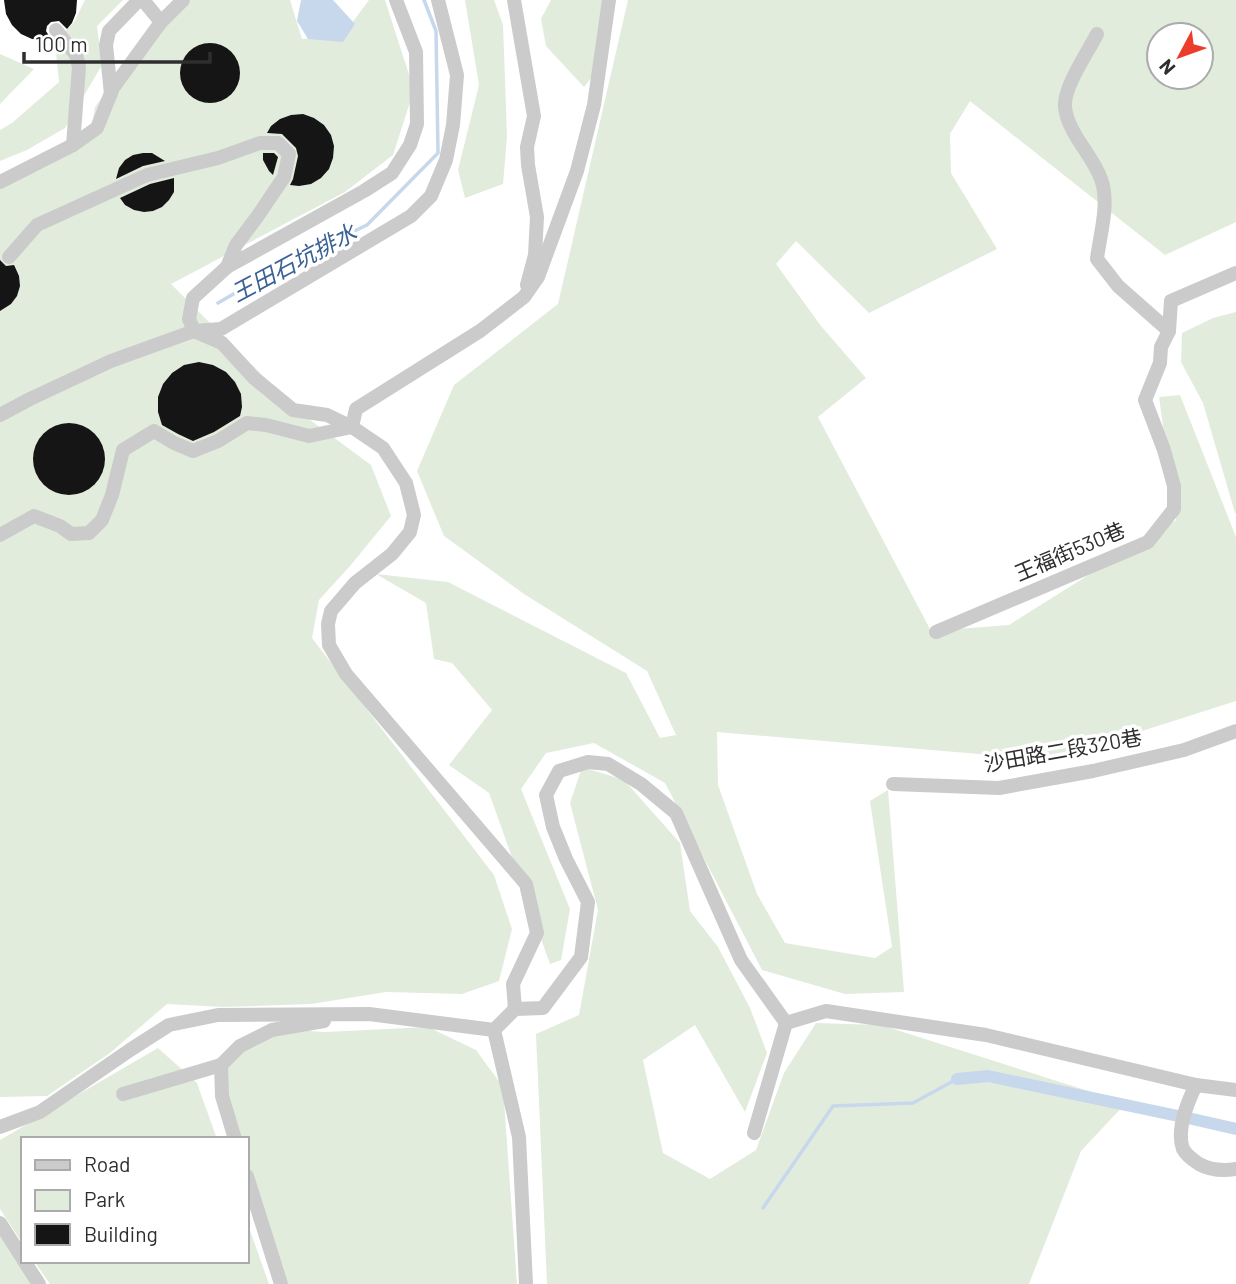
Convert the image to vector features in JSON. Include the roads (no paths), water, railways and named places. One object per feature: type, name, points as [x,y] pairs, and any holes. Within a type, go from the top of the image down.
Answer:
[{"type":"street","points":[[111,94],[106,45],[109,31],[141,0],[161,22]]},
{"type":"street","points":[[0,181],[73,145],[97,128],[113,88],[161,22],[183,0]]},
{"type":"street","points":[[397,0],[416,52],[417,124],[410,145],[392,173],[227,267],[193,298],[189,319],[194,331],[222,343],[254,378],[293,410],[327,415],[383,448],[406,483],[414,515],[410,533],[391,554],[355,583],[331,611],[328,624],[329,645],[346,674],[526,884],[537,933],[513,984],[514,1009]]},
{"type":"street","points":[[0,415],[111,361],[194,331],[221,329],[411,216],[431,196],[446,160],[453,125],[457,75],[438,0]]},
{"type":"street","points":[[513,0],[534,116],[527,147],[537,217],[535,255],[524,296]]},
{"type":"street","points":[[352,428],[356,409],[480,331],[524,296],[538,277],[577,171],[594,105],[609,0]]},
{"type":"street","points":[[57,30],[76,55],[79,67],[73,145]]},
{"type":"street","points":[[1097,34],[1069,85],[1065,106],[1072,128],[1101,179],[1105,203],[1097,258],[1118,286],[1169,331]]},
{"type":"street","points":[[9,257],[37,225],[147,175],[218,158],[260,143],[278,143],[289,154],[284,177],[236,245],[227,267]]},
{"type":"street","name":"王福街530巷","points":[[936,632],[1148,542],[1174,509],[1174,486],[1145,400],[1160,363],[1161,347],[1169,331],[1171,301],[1236,273]]},
{"type":"street","points":[[0,536],[34,516],[60,526],[71,534],[89,533],[102,520],[112,495],[123,450],[154,432],[192,451],[218,441],[247,423],[309,436],[352,428]]},
{"type":"street","name":"沙田路二段320巷","points":[[893,784],[999,788],[1171,753],[1236,731]]},
{"type":"street","points":[[494,1030],[514,1009],[543,1008],[581,957],[588,902],[553,827],[546,795],[559,771],[587,762],[608,764],[641,784],[676,813],[741,960],[786,1023]]},
{"type":"street","points":[[786,1023],[826,1012],[986,1035],[1196,1085],[1236,1090]]},
{"type":"street","points":[[0,1127],[40,1112],[169,1026],[218,1015],[369,1014],[494,1030]]},
{"type":"street","points":[[123,1094],[221,1065],[240,1046],[272,1030],[369,1014]]},
{"type":"street","points":[[754,1133],[786,1023]]},
{"type":"street","points":[[494,1030],[519,1137],[526,1284]]},
{"type":"street","points":[[221,1065],[222,1096],[234,1137]]},
{"type":"street","points":[[1196,1085],[1186,1107],[1182,1132],[1183,1149],[1192,1160],[1207,1168],[1236,1169]]},
{"type":"street","points":[[248,1179],[281,1284]]},
{"type":"street","points":[[0,1223],[21,1255]]},
{"type":"street","points":[[26,1263],[39,1284]]},
{"type":"water","points":[[301,0],[333,0],[355,24],[343,42],[308,39],[297,21]]},
{"type":"waterway","name":"王田石坑排水","points":[[218,303],[285,264],[367,225],[438,153],[436,31],[424,0]]},
{"type":"waterway","points":[[957,1079],[988,1076],[1178,1116]]},
{"type":"waterway","points":[[763,1208],[833,1106],[913,1103],[957,1079]]},
{"type":"waterway","points":[[1188,1118],[1236,1129]]}]
